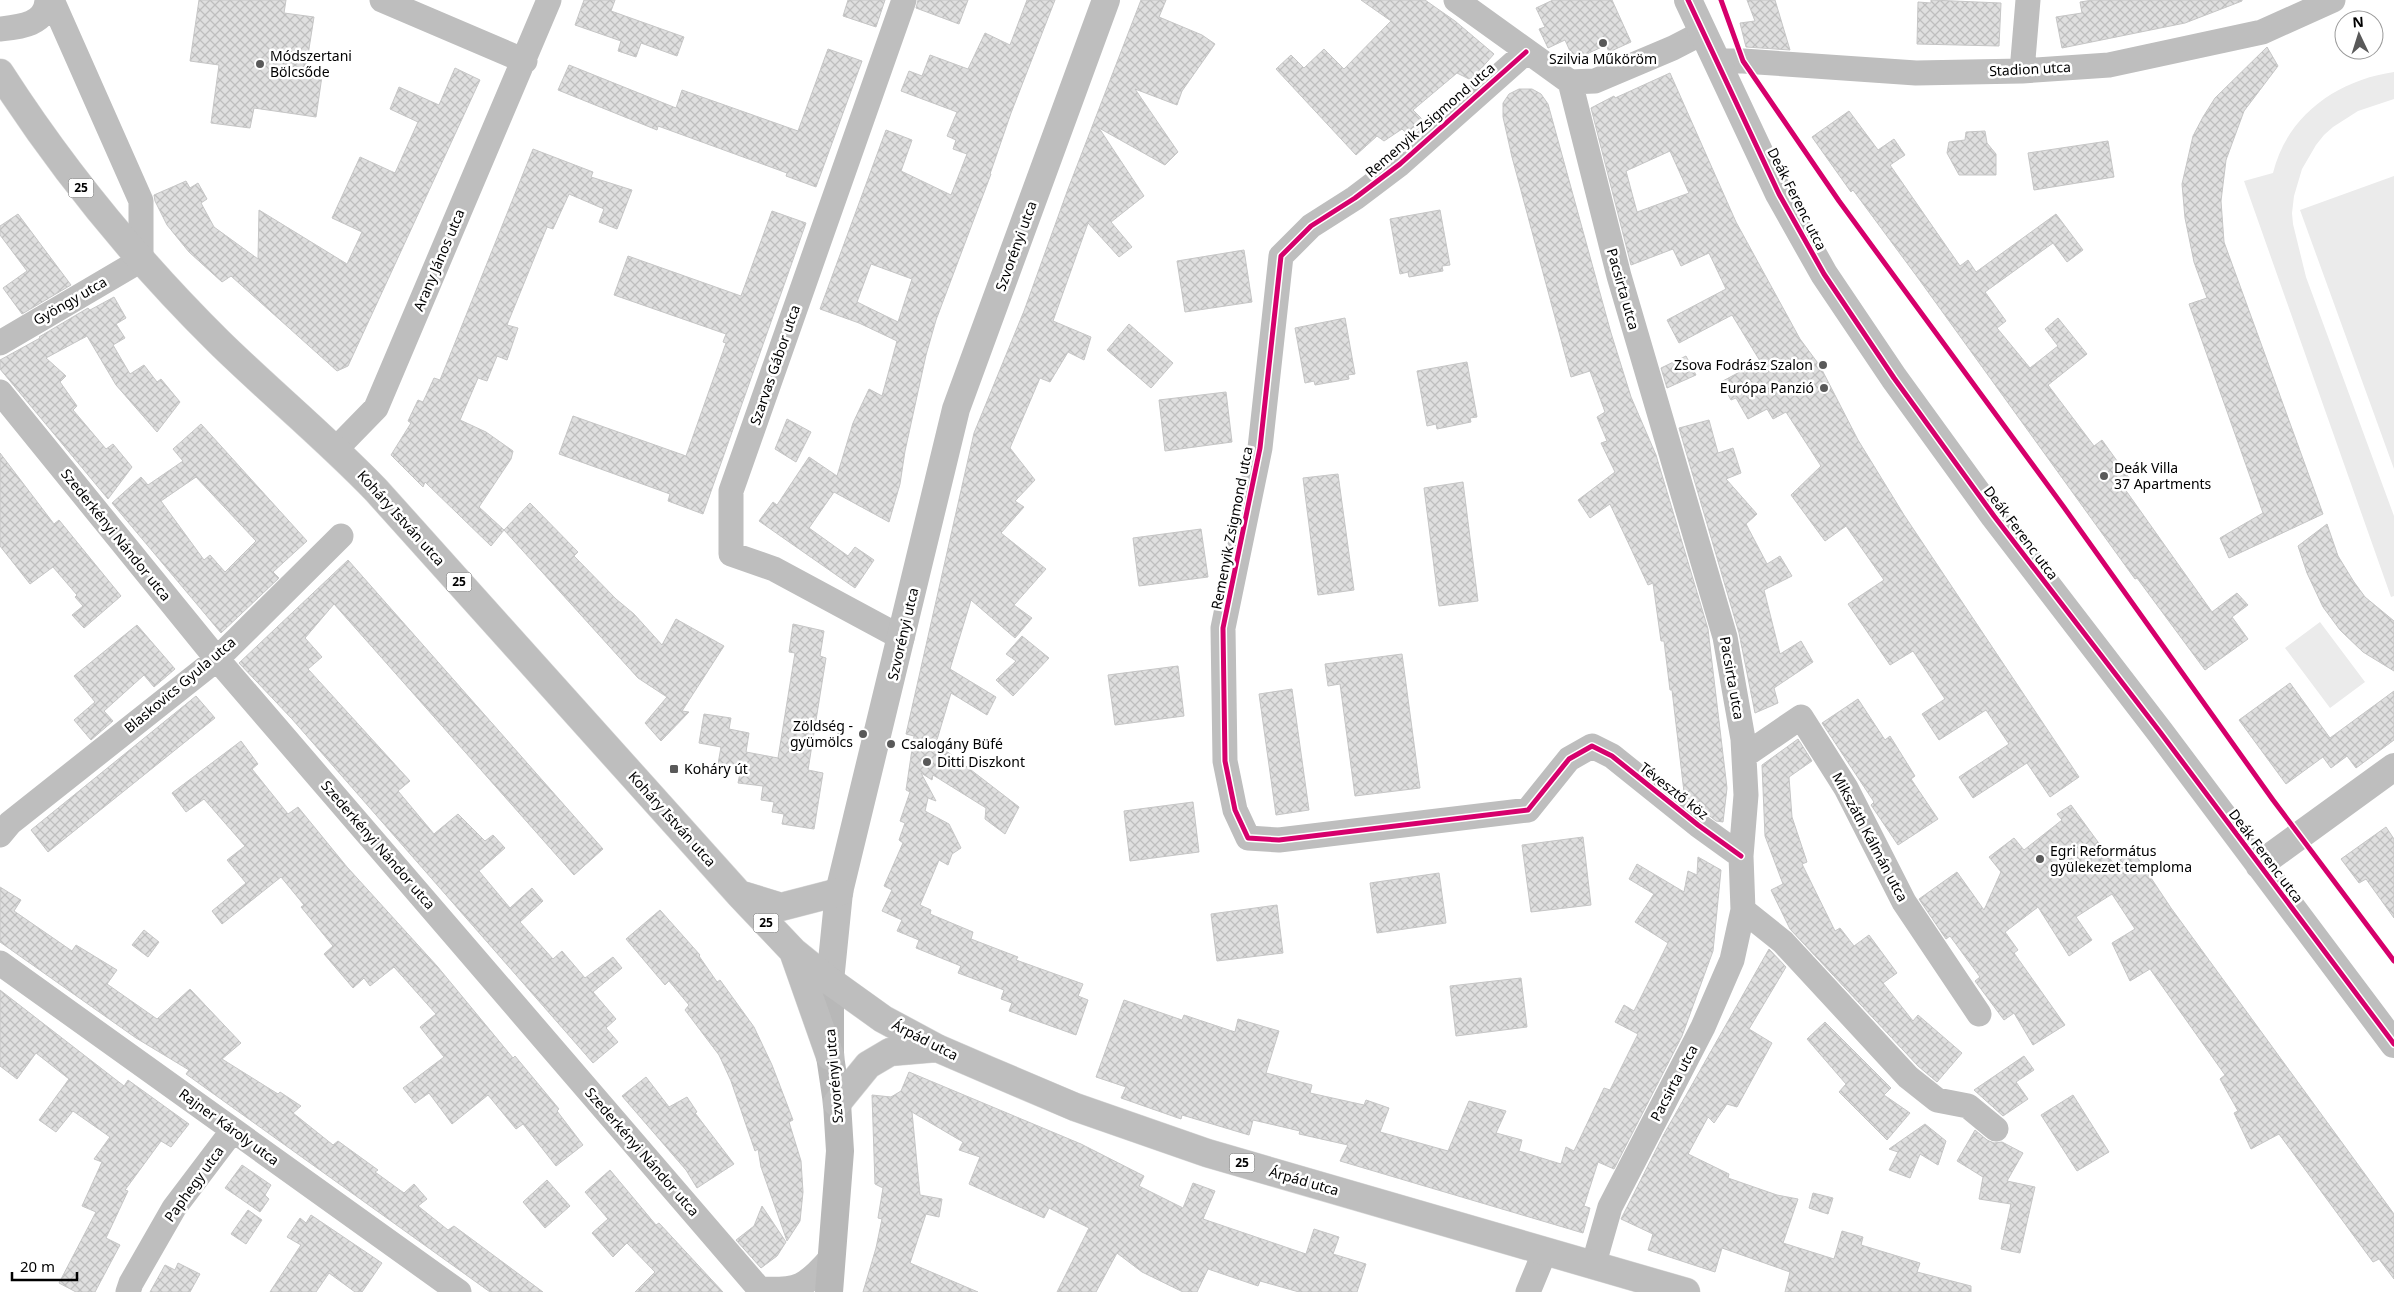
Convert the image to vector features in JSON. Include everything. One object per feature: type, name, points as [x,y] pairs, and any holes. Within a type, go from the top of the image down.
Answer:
[{"type":"main road","name":"Szvorényi utca","points":[[829,1292],[840,1151],[837,1103],[830,1056],[830,981],[839,892],[956,410],[1106,0]]},
{"type":"main road","name":"Deák Ferenc utca","points":[[1688,0],[1780,194],[1824,274],[1856,322],[1994,516],[2394,1044]]},
{"type":"main road","name":"Koháry István utca","points":[[0,73],[62,164],[141,260],[220,342],[336,448],[376,490],[739,894],[793,952],[830,981]]},
{"type":"main road","points":[[2259,865],[2394,767]]},
{"type":"main road","points":[[739,894],[781,907],[839,892]]},
{"type":"main road","points":[[793,952],[830,1056]]},
{"type":"main road","name":"Árpád utca","points":[[830,981],[883,1019],[937,1048],[1075,1106],[1207,1153],[1546,1251],[1594,1263],[1686,1292]]},
{"type":"main road","points":[[837,1103],[868,1065],[890,1052],[937,1048]]},
{"type":"street","points":[[0,30],[27,26],[38,18],[47,5],[47,0]]},
{"type":"street","points":[[52,0],[141,201],[141,260]]},
{"type":"street","points":[[382,0],[525,61]]},
{"type":"street","name":"Arany János utca","points":[[336,448],[376,408],[525,61],[549,0]]},
{"type":"street","name":"Szarvas Gábor utca","points":[[902,638],[774,569],[731,554],[731,491],[904,0]]},
{"type":"street","points":[[1456,0],[1570,82],[1596,81],[1673,48],[1702,33]]},
{"type":"street","points":[[2022,71],[2028,0]]},
{"type":"street","name":"Stadion utca","points":[[1717,61],[1743,61],[1916,73],[2022,71],[2109,65],[2262,32],[2333,0]]},
{"type":"street","name":"Remenyik Zsigmond utca","points":[[1526,52],[1400,164],[1355,198],[1311,226],[1281,256],[1260,448],[1223,628],[1225,761],[1234,810],[1248,838],[1279,840],[1528,810],[1569,759],[1592,746]]},
{"type":"street","name":"Pacsirta utca","points":[[1570,82],[1619,276],[1726,637],[1744,739],[1746,795],[1741,856],[1743,910],[1732,960],[1703,1027],[1610,1207],[1594,1263]]},
{"type":"street","name":"Gyöngy utca","points":[[0,343],[141,260]]},
{"type":"street","name":"Szederkényi Nándor utca","points":[[0,392],[217,659],[759,1291]]},
{"type":"street","name":"Blaskovics Gyula utca","points":[[3,824],[217,659],[340,536]]},
{"type":"street","name":"Mikszáth Kálmán utca","points":[[1744,756],[1801,717],[1846,788],[1904,902],[1979,1014]]},
{"type":"street","name":"Tévesztő köz","points":[[1592,746],[1612,756],[1698,825],[1741,856]]},
{"type":"street","points":[[1743,910],[1783,942],[1908,1078],[1937,1100],[1968,1106],[1996,1129]]},
{"type":"street","name":"Rajner Károly utca","points":[[0,963],[459,1292]]},
{"type":"street","name":"Paphegy utca","points":[[128,1292],[131,1283],[174,1208],[233,1130]]},
{"type":"street","points":[[1528,1292],[1546,1251]]},
{"type":"street","points":[[759,1291],[788,1290],[812,1280],[832,1258]]},
{"type":"shaded area","points":[[2394,72],[2394,99],[2358,111],[2333,127],[2316,145],[2302,169],[2294,196],[2292,213],[2306,277],[2394,516],[2394,596],[2391,597],[2244,181],[2273,173],[2280,152],[2290,134],[2318,104],[2335,92],[2353,83],[2373,76]]},
{"type":"shaded area","points":[[2394,176],[2394,469],[2300,210]]},
{"type":"shaded area","points":[[2320,622],[2365,682],[2330,708],[2285,648]]},
{"type":"building","name":"Módszertani Bölcsőde","points":[[199,0],[286,0],[284,13],[314,17],[305,74],[322,76],[316,117],[254,108],[250,128],[211,123],[219,65],[190,61]]},
{"type":"building","points":[[584,0],[615,0],[611,11],[684,37],[677,56],[641,43],[636,57],[618,51],[621,41],[575,25]]},
{"type":"building","points":[[848,0],[885,0],[876,27],[843,16]]},
{"type":"building","points":[[918,0],[968,0],[959,24],[916,8]]},
{"type":"building","points":[[1027,0],[1055,0],[1011,113],[991,174],[936,320],[926,355],[905,451],[900,484],[889,522],[834,492],[809,528],[848,556],[855,547],[874,560],[855,588],[759,521],[773,502],[777,505],[809,457],[837,476],[853,423],[869,389],[882,396],[897,341],[859,323],[820,309],[886,130],[912,140],[901,171],[951,195],[967,154],[953,149],[956,140],[947,136],[957,112],[901,91],[909,71],[922,76],[930,55],[968,69],[985,33],[1010,45]],"holes":[[[871,264],[912,279],[898,322],[857,302]]]},
{"type":"building","points":[[1141,0],[1166,0],[1159,17],[1202,35],[1215,44],[1182,91],[1177,105],[1135,89],[1178,152],[1165,165],[1099,128],[1144,196],[1111,222],[1132,247],[1119,257],[1088,223],[1053,321],[1091,337],[1084,360],[1068,352],[1050,382],[1040,378],[1010,448],[1035,480],[1015,501],[1024,507],[1001,533],[1046,569],[1014,605],[1032,618],[1015,638],[971,600],[950,669],[996,697],[987,715],[951,693],[936,743],[1019,807],[1005,834],[985,819],[986,808],[933,775],[932,780],[921,773],[936,801],[928,798],[925,811],[949,824],[961,848],[952,854],[948,865],[939,860],[920,905],[931,910],[930,914],[973,932],[971,939],[1018,957],[1016,960],[1083,984],[1078,996],[1088,1000],[1076,1035],[1009,1011],[1012,1003],[1001,999],[1004,990],[958,973],[961,966],[916,948],[919,940],[897,931],[902,920],[882,911],[892,890],[884,886],[903,843],[899,840],[905,823],[900,821],[910,792],[906,790],[914,736],[906,734],[974,433],[1024,311],[1068,189]]},
{"type":"building","points":[[1361,0],[1425,0],[1455,21],[1494,54],[1471,80],[1457,73],[1413,110],[1425,122],[1410,136],[1402,129],[1384,141],[1377,136],[1356,155],[1276,69],[1291,55],[1304,68],[1324,49],[1344,69],[1391,21]]},
{"type":"building","points":[[1553,0],[1612,0],[1631,42],[1609,52],[1606,45],[1574,60],[1565,40],[1548,48],[1539,29],[1545,27],[1536,8]]},
{"type":"building","points":[[1747,0],[1775,0],[1790,50],[1746,47],[1740,23],[1755,21]]},
{"type":"building","points":[[1931,0],[2001,3],[1999,46],[1917,44],[1918,2],[1931,3]]},
{"type":"building","points":[[2093,0],[2242,1],[2185,23],[2062,48],[2056,17],[2082,13],[2080,2]]},
{"type":"building","points":[[2267,47],[2278,66],[2244,111],[2226,160],[2221,201],[2224,242],[2323,514],[2229,558],[2220,538],[2263,513],[2189,304],[2207,298],[2194,262],[2185,218],[2182,184],[2193,136],[2203,117],[2215,98]]},
{"type":"building","points":[[828,49],[862,61],[816,187],[786,176],[787,173],[658,126],[657,130],[558,90],[569,65],[676,108],[682,90],[798,131]]},
{"type":"building","points":[[455,68],[480,80],[348,366],[337,371],[231,276],[222,282],[189,252],[167,225],[155,201],[154,195],[186,181],[190,188],[198,183],[207,199],[201,203],[214,227],[258,259],[259,210],[347,264],[362,232],[332,218],[360,157],[395,173],[418,122],[390,109],[399,87],[439,105]]},
{"type":"building","points":[[1670,73],[1736,222],[1800,339],[1820,366],[1858,440],[1904,515],[2079,777],[2050,797],[2027,763],[1973,798],[1959,777],[2009,744],[1986,710],[1939,740],[1922,714],[1945,699],[1913,651],[1890,665],[1848,604],[1884,580],[1846,526],[1825,541],[1791,495],[1821,466],[1786,412],[1773,419],[1767,409],[1748,419],[1736,398],[1731,400],[1721,382],[1760,361],[1732,315],[1679,343],[1667,320],[1726,289],[1709,253],[1681,266],[1673,249],[1631,265],[1591,108],[1614,96],[1615,98]],"holes":[[[1670,151],[1689,193],[1637,212],[1626,171]]]},
{"type":"building","points":[[1519,89],[1532,89],[1541,94],[1548,104],[1611,333],[1631,397],[1656,455],[1708,629],[1727,788],[1723,822],[1716,821],[1680,792],[1684,792],[1672,690],[1670,690],[1664,641],[1661,641],[1653,583],[1648,585],[1610,504],[1590,518],[1578,500],[1615,472],[1601,443],[1607,441],[1597,417],[1605,412],[1590,371],[1571,377],[1512,157],[1503,117],[1503,103],[1509,94]]},
{"type":"building","points":[[1849,111],[1878,150],[1894,139],[1905,155],[1890,165],[1960,266],[1968,260],[1976,272],[2056,214],[2083,250],[2067,262],[2053,243],[1985,292],[2006,321],[1997,328],[2030,368],[2058,346],[2045,329],[2058,318],[2087,354],[2048,385],[2094,446],[2102,440],[2130,479],[2122,485],[2212,612],[2237,593],[2248,605],[2232,617],[2248,639],[2205,670],[2137,578],[2135,579],[1918,278],[1853,190],[1851,192],[1812,137]]},
{"type":"building","points":[[1985,131],[1987,143],[1996,154],[1996,175],[1959,175],[1947,153],[1949,142],[1965,140],[1966,132]]},
{"type":"building","points":[[2108,141],[2114,177],[2034,190],[2028,153]]},
{"type":"building","points":[[533,149],[593,172],[591,177],[632,190],[617,229],[599,222],[604,209],[569,194],[553,229],[547,227],[507,325],[518,328],[507,360],[497,356],[487,381],[478,378],[460,420],[486,432],[513,451],[511,459],[479,507],[504,530],[491,546],[425,482],[423,487],[391,455],[411,423],[408,421],[418,400],[423,402],[434,378],[440,380]]},
{"type":"building","points":[[1440,210],[1450,265],[1442,266],[1443,271],[1409,277],[1408,272],[1400,274],[1390,219]]},
{"type":"building","points":[[772,211],[806,223],[703,514],[668,501],[670,494],[559,454],[573,416],[686,456],[726,343],[723,342],[726,334],[614,295],[628,256],[741,296]]},
{"type":"building","points":[[18,214],[71,285],[22,314],[3,288],[27,271],[0,235],[0,226]]},
{"type":"building","points":[[1244,250],[1252,302],[1185,312],[1177,261]]},
{"type":"building","points":[[114,297],[126,318],[116,324],[125,338],[113,345],[130,374],[144,365],[157,382],[161,379],[180,402],[157,432],[116,385],[87,336],[46,358],[66,376],[60,382],[77,406],[73,410],[106,449],[113,444],[132,467],[108,499],[0,369],[0,360],[88,308],[90,310]]},
{"type":"building","points":[[1345,318],[1355,374],[1348,375],[1349,379],[1315,385],[1314,381],[1305,383],[1295,328]]},
{"type":"building","points":[[1129,324],[1173,363],[1151,388],[1107,350]]},
{"type":"building","points":[[1686,356],[1696,375],[1667,388],[1661,368]]},
{"type":"building","points":[[1467,362],[1477,417],[1470,418],[1471,422],[1437,429],[1436,424],[1427,426],[1417,371]]},
{"type":"building","points":[[1226,392],[1232,442],[1165,451],[1159,400]]},
{"type":"building","points":[[787,419],[811,432],[796,462],[775,449]]},
{"type":"building","points":[[1709,420],[1718,453],[1733,448],[1741,473],[1726,479],[1757,514],[1746,524],[1767,564],[1780,556],[1792,576],[1764,590],[1780,654],[1801,641],[1813,662],[1774,688],[1778,703],[1755,713],[1739,633],[1679,428]]},
{"type":"building","points":[[201,424],[307,541],[273,572],[279,578],[221,633],[112,503],[141,477],[148,485],[183,461],[173,449]],"holes":[[[196,477],[256,541],[225,572],[210,555],[204,560],[161,501]]]},
{"type":"building","points":[[0,453],[54,524],[59,520],[121,596],[84,628],[72,615],[83,606],[75,597],[77,595],[53,567],[30,584],[0,546]]},
{"type":"building","points":[[1338,474],[1354,590],[1318,595],[1303,478]]},
{"type":"building","points":[[1463,482],[1478,601],[1439,606],[1424,488]]},
{"type":"building","points":[[530,503],[578,552],[574,556],[616,599],[634,614],[662,645],[676,619],[724,646],[682,711],[689,712],[661,741],[645,723],[667,697],[638,678],[504,530]]},
{"type":"building","points":[[2327,524],[2338,556],[2354,582],[2365,597],[2394,621],[2394,671],[2363,652],[2340,630],[2323,607],[2307,573],[2298,546]]},
{"type":"building","points":[[1201,529],[1208,577],[1139,586],[1133,538]]},
{"type":"building","points":[[348,560],[603,849],[574,875],[334,604],[305,638],[322,657],[308,669],[410,781],[398,791],[434,834],[458,814],[485,841],[493,835],[505,848],[479,871],[510,908],[532,888],[543,901],[520,922],[553,959],[562,951],[585,978],[613,957],[622,968],[593,992],[616,1019],[606,1028],[618,1042],[593,1063],[292,719],[239,663]]},
{"type":"building","points":[[793,624],[824,631],[820,656],[826,658],[808,770],[823,773],[814,829],[782,824],[784,814],[772,812],[774,802],[761,800],[763,786],[738,783],[741,768],[718,764],[721,747],[699,743],[704,714],[731,718],[729,729],[749,733],[746,752],[778,758],[795,653],[789,652]]},
{"type":"building","points":[[137,625],[175,669],[154,687],[144,675],[104,711],[113,721],[91,740],[74,720],[95,702],[74,676]]},
{"type":"building","points":[[1022,636],[1049,658],[1013,696],[996,680],[1016,661],[1006,654]]},
{"type":"building","points":[[1402,654],[1420,788],[1355,796],[1340,684],[1328,686],[1325,664]]},
{"type":"building","points":[[1178,666],[1184,716],[1115,725],[1108,675]]},
{"type":"building","points":[[2290,683],[2330,738],[2394,691],[2394,740],[2356,768],[2347,756],[2331,768],[2323,757],[2286,784],[2239,720]]},
{"type":"building","points":[[1292,689],[1309,810],[1276,815],[1259,694]]},
{"type":"building","points":[[196,696],[215,718],[48,852],[31,830]]},
{"type":"building","points":[[1858,699],[1885,740],[1890,736],[1915,776],[1911,779],[1938,819],[1898,845],[1871,805],[1874,802],[1822,723]]},
{"type":"building","points":[[1798,739],[1812,761],[1789,777],[1792,817],[1807,862],[1802,864],[1835,931],[1840,928],[1854,946],[1869,935],[1897,973],[1883,983],[1913,1021],[1918,1015],[1962,1053],[1937,1082],[1918,1066],[1790,929],[1771,890],[1783,884],[1765,836],[1762,765]]},
{"type":"building","points":[[241,741],[258,764],[252,769],[288,814],[298,807],[347,867],[437,966],[513,1058],[515,1056],[559,1109],[557,1111],[583,1145],[556,1166],[523,1124],[516,1129],[488,1095],[452,1124],[429,1093],[415,1103],[403,1088],[444,1057],[420,1027],[436,1014],[394,967],[370,986],[364,978],[353,988],[324,954],[333,946],[301,907],[304,905],[281,877],[222,924],[212,911],[246,883],[227,860],[245,846],[204,799],[186,812],[172,793]]},
{"type":"building","points":[[1193,802],[1199,852],[1130,861],[1124,811]]},
{"type":"building","points":[[2071,805],[2114,864],[2133,851],[2171,908],[2394,1214],[2394,1279],[2379,1259],[2373,1262],[2279,1134],[2251,1149],[2234,1113],[2238,1111],[2220,1079],[2225,1075],[2150,969],[2130,981],[2112,943],[2135,929],[2112,894],[2076,917],[2092,940],[2069,956],[2038,907],[2005,932],[2018,950],[2014,953],[2065,1025],[2033,1045],[2014,1013],[2004,1020],[1975,981],[1980,977],[1950,936],[1946,939],[1919,899],[1957,872],[1984,910],[2001,872],[1989,857],[2014,838],[2024,850],[2062,820],[2057,814]]},
{"type":"building","points":[[2386,827],[2394,839],[2394,918],[2366,879],[2359,883],[2341,859]]},
{"type":"building","points":[[1583,837],[1591,905],[1531,912],[1522,845]]},
{"type":"building","points":[[1698,857],[1721,870],[1713,951],[1682,1036],[1614,1169],[1598,1162],[1584,1206],[1590,1208],[1583,1233],[1340,1161],[1348,1145],[1299,1134],[1300,1131],[1253,1120],[1249,1135],[1182,1115],[1181,1119],[1121,1098],[1126,1087],[1096,1077],[1124,1000],[1182,1020],[1184,1015],[1235,1032],[1238,1019],[1279,1031],[1266,1073],[1312,1085],[1310,1093],[1364,1105],[1366,1100],[1389,1108],[1380,1132],[1448,1151],[1469,1101],[1506,1111],[1496,1133],[1522,1140],[1519,1151],[1561,1164],[1566,1147],[1574,1151],[1604,1088],[1610,1090],[1638,1034],[1615,1022],[1624,1005],[1634,1011],[1668,943],[1635,922],[1654,894],[1629,879],[1637,864],[1684,892],[1688,871],[1697,875]]},
{"type":"building","points":[[1439,873],[1446,923],[1377,933],[1370,883]]},
{"type":"building","points":[[0,887],[21,900],[14,911],[72,951],[76,945],[117,970],[107,984],[157,1019],[190,989],[241,1043],[222,1059],[301,1106],[293,1113],[333,1145],[338,1141],[378,1170],[375,1172],[404,1193],[414,1184],[427,1199],[418,1206],[448,1230],[454,1226],[543,1292],[490,1292],[186,1074],[189,1070],[136,1038],[0,942]]},
{"type":"building","points":[[1277,905],[1283,953],[1217,961],[1211,914]]},
{"type":"building","points":[[660,910],[700,955],[717,982],[720,980],[754,1027],[772,1065],[793,1120],[789,1122],[801,1161],[803,1192],[800,1221],[787,1241],[761,1167],[758,1149],[755,1151],[731,1081],[719,1055],[685,1010],[689,1005],[669,981],[665,985],[626,939]]},
{"type":"building","points":[[144,930],[159,942],[148,957],[132,945]]},
{"type":"building","points":[[1769,949],[1786,967],[1749,1029],[1772,1043],[1737,1107],[1727,1104],[1714,1123],[1708,1117],[1688,1154],[1729,1174],[1728,1178],[1777,1195],[1798,1199],[1783,1243],[1834,1259],[1842,1231],[1863,1237],[1861,1245],[1920,1263],[1917,1272],[1971,1286],[1971,1292],[1785,1292],[1790,1272],[1722,1248],[1715,1272],[1648,1250],[1653,1234],[1621,1219],[1664,1134]]},
{"type":"building","points":[[1521,978],[1527,1027],[1456,1036],[1450,986]]},
{"type":"building","points":[[0,990],[124,1086],[128,1080],[189,1124],[171,1147],[161,1141],[125,1190],[128,1191],[106,1238],[120,1245],[95,1292],[76,1292],[59,1283],[96,1212],[82,1206],[102,1162],[94,1159],[110,1137],[73,1111],[56,1132],[39,1120],[69,1079],[36,1053],[17,1079],[0,1066]]},
{"type":"building","points":[[1825,1022],[1891,1088],[1884,1095],[1910,1113],[1887,1140],[1839,1092],[1846,1084],[1807,1039]]},
{"type":"building","points":[[2024,1056],[2034,1070],[2016,1082],[2028,1099],[2003,1116],[1974,1090]]},
{"type":"building","points":[[909,1072],[1081,1144],[1144,1176],[1139,1186],[1183,1208],[1193,1183],[1215,1191],[1203,1219],[1306,1254],[1314,1229],[1339,1237],[1333,1254],[1366,1264],[1357,1292],[1299,1292],[1260,1281],[1258,1286],[1208,1269],[1197,1292],[1183,1292],[1142,1272],[1117,1253],[1096,1292],[1057,1292],[1089,1228],[1049,1208],[1044,1218],[969,1184],[980,1157],[959,1150],[963,1142],[912,1112],[920,1195],[942,1199],[939,1217],[926,1214],[910,1263],[978,1292],[863,1292],[882,1219],[878,1218],[883,1188],[875,1184],[872,1095],[891,1097],[901,1091]]},
{"type":"building","points":[[646,1077],[669,1107],[687,1097],[697,1112],[695,1113],[734,1164],[697,1188],[686,1170],[622,1096]]},
{"type":"building","points":[[2073,1095],[2109,1152],[2077,1171],[2041,1115]]},
{"type":"building","points":[[1925,1124],[1946,1141],[1938,1165],[1920,1154],[1910,1178],[1889,1170],[1898,1152],[1889,1149]]},
{"type":"building","points":[[1975,1130],[1987,1140],[1994,1143],[2002,1142],[2023,1153],[2007,1181],[2035,1187],[2020,1253],[2001,1249],[2011,1204],[1979,1199],[1983,1177],[1957,1161]]},
{"type":"building","points":[[242,1165],[271,1185],[265,1195],[269,1199],[260,1212],[225,1188]]},
{"type":"building","points":[[610,1170],[656,1225],[659,1223],[723,1292],[635,1292],[655,1272],[627,1243],[613,1257],[592,1233],[608,1219],[585,1192]]},
{"type":"building","points":[[547,1180],[570,1206],[545,1228],[523,1202]]},
{"type":"building","points":[[1813,1193],[1833,1198],[1828,1214],[1809,1208]]},
{"type":"building","points":[[762,1206],[786,1242],[777,1256],[761,1268],[736,1240],[754,1226]]},
{"type":"building","points":[[248,1210],[262,1220],[246,1244],[231,1234]]},
{"type":"building","points":[[311,1215],[382,1263],[362,1292],[355,1292],[329,1273],[316,1292],[270,1292],[301,1245],[287,1237],[300,1218],[306,1223]]},
{"type":"building","points":[[178,1263],[200,1274],[190,1292],[150,1292],[165,1265],[175,1270]]},
{"type":"cycle path","points":[[1688,0],[1779,194],[1824,274],[1894,378],[1994,516],[2160,732],[2394,1044]]},
{"type":"cycle path","points":[[1721,0],[1743,61],[1839,201],[2063,506],[2273,800],[2394,961]]},
{"type":"cycle path","points":[[1526,52],[1400,164],[1355,198],[1311,226],[1281,256],[1260,448],[1223,628],[1225,761],[1235,810],[1248,838],[1279,840],[1528,810],[1569,759],[1592,746],[1612,756],[1698,825],[1741,856]]},
{"type":"place","name":"Szilvia Műköröm","points":[[1603,43]]},
{"type":"place","name":"Módszertani Bölcsőde","points":[[260,64]]},
{"type":"place","name":"Zsova Fodrász Szalon","points":[[1823,365]]},
{"type":"place","name":"Európa Panzió","points":[[1824,388]]},
{"type":"place","name":"Deák Villa 37 Apartments","points":[[2104,476]]},
{"type":"place","name":"Zöldség - gyümölcs","points":[[863,734]]},
{"type":"place","name":"Csalogány Büfé","points":[[891,744]]},
{"type":"place","name":"Ditti Diszkont","points":[[927,762]]},
{"type":"place","name":"Koháry út","points":[[674,769]]},
{"type":"place","name":"Egri Református gyülekezet temploma","points":[[2040,859]]}]
